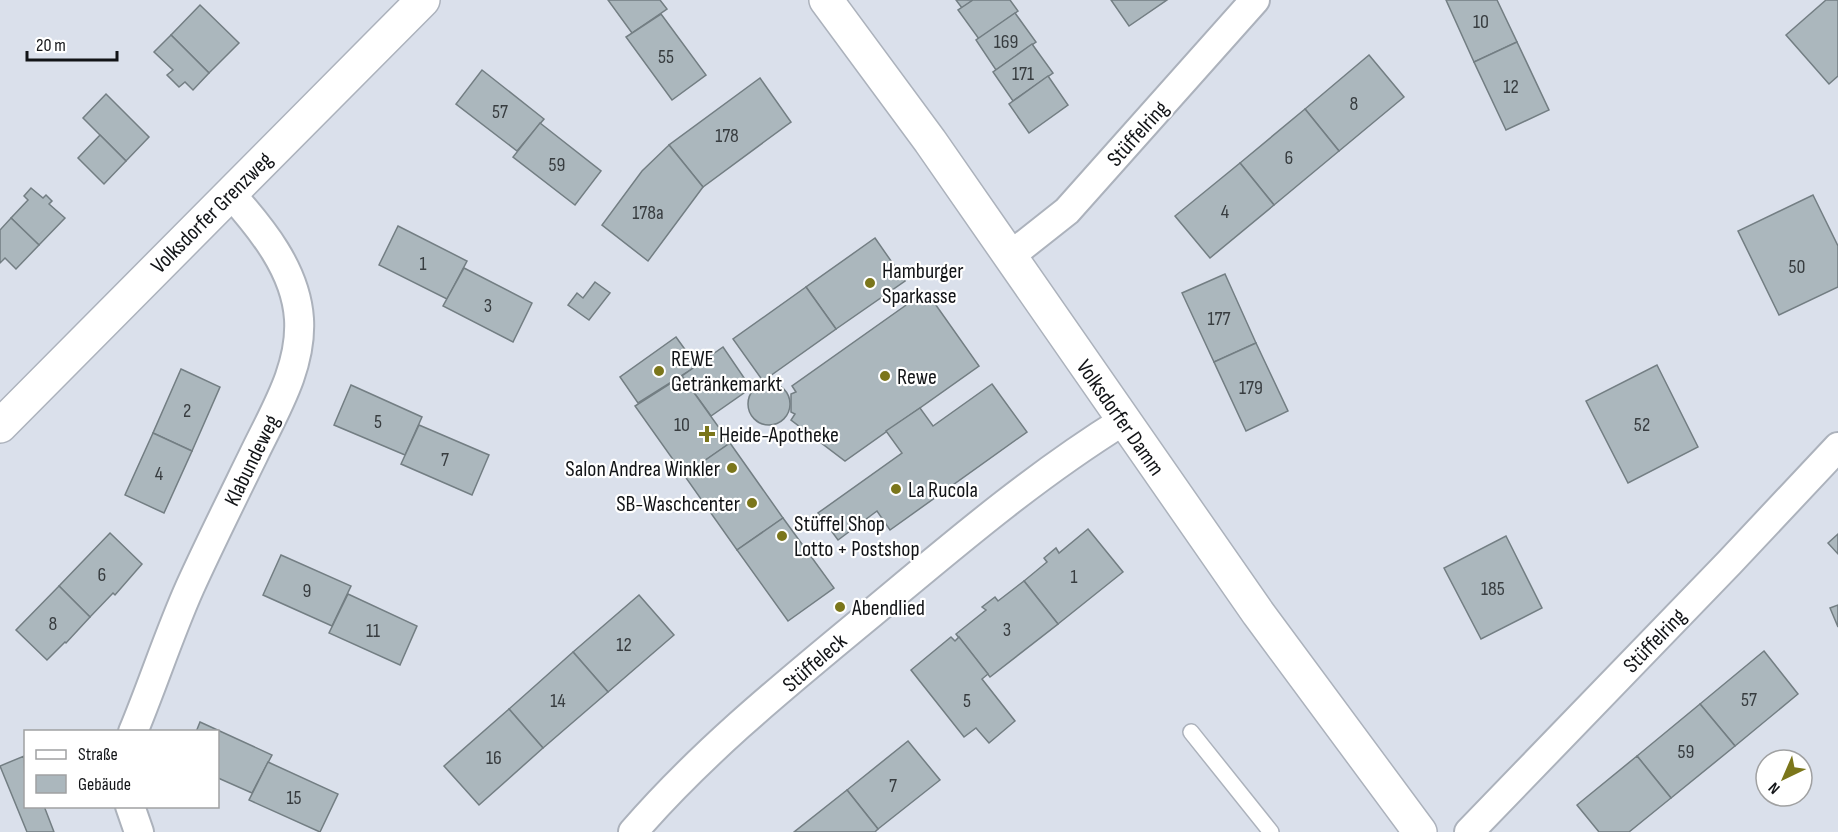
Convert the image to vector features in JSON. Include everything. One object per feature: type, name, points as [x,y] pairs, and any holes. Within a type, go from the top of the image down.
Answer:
[{"type":"main road","name":"Volksdorfer Grenzweg","points":[[0,426],[423,0]]},
{"type":"main road","name":"Volksdorfer Damm","points":[[826,0],[930,141],[1258,613],[1420,832]]},
{"type":"street","name":"Stüffelring","points":[[1010,256],[1067,212],[1255,0]]},
{"type":"street","name":"Klabundeweg","points":[[134,730],[190,588],[285,390],[299,345],[299,317],[295,293],[270,242],[230,193]]},
{"type":"street","name":"Stüffeleck","points":[[633,832],[656,805],[745,721],[834,644],[1031,483],[1123,421]]},
{"type":"street","name":"Stüffelring","points":[[1469,832],[1737,555],[1838,447]]},
{"type":"street","points":[[130,808],[140,832]]},
{"type":"lane","points":[[1191,732],[1270,832]]},
{"type":"building","points":[[608,0],[660,0],[667,9],[632,33]]},
{"type":"building","points":[[956,0],[973,0],[962,8]]},
{"type":"building","points":[[973,0],[1010,0],[1018,11],[979,39],[958,10]]},
{"type":"building","points":[[1111,0],[1167,0],[1129,26]]},
{"type":"building","points":[[1446,0],[1497,0],[1517,42],[1474,62]]},
{"type":"building","points":[[1826,0],[1838,0],[1838,76],[1829,84],[1786,35]]},
{"type":"building","points":[[200,5],[239,43],[209,73],[171,35]]},
{"type":"building","points":[[1015,13],[1036,42],[996,70],[976,40]]},
{"type":"building","points":[[661,14],[706,75],[672,100],[626,37]]},
{"type":"building","points":[[171,35],[209,73],[193,90],[185,82],[179,87],[167,75],[173,70],[154,52]]},
{"type":"building","points":[[1517,42],[1549,110],[1506,130],[1474,62]]},
{"type":"building","points":[[1032,44],[1053,73],[1013,101],[993,72]]},
{"type":"building","points":[[1369,55],[1404,97],[1339,151],[1305,109]]},
{"type":"building","points":[[482,70],[544,119],[517,151],[456,104]]},
{"type":"building","points":[[1048,76],[1068,105],[1029,133],[1009,104]]},
{"type":"building","points":[[760,78],[791,122],[703,187],[669,145]]},
{"type":"building","points":[[106,94],[149,137],[126,161],[83,118]]},
{"type":"building","points":[[1305,109],[1339,151],[1274,205],[1240,163]]},
{"type":"building","points":[[540,123],[601,171],[575,205],[513,157]]},
{"type":"building","points":[[100,135],[126,161],[104,184],[78,158]]},
{"type":"building","points":[[669,145],[703,187],[648,261],[602,225],[642,171]]},
{"type":"building","points":[[1240,163],[1274,205],[1210,258],[1175,216]]},
{"type":"building","points":[[31,188],[43,198],[46,195],[52,201],[49,204],[65,218],[39,245],[11,218],[28,200],[24,196]]},
{"type":"building","points":[[1813,195],[1838,246],[1838,287],[1779,315],[1738,231]]},
{"type":"building","points":[[11,218],[39,245],[16,269],[5,258],[0,263],[0,230]]},
{"type":"building","points":[[398,226],[467,261],[447,299],[379,265]]},
{"type":"building","points":[[875,238],[905,281],[836,329],[806,287]]},
{"type":"building","points":[[464,268],[532,303],[513,342],[443,306]]},
{"type":"building","points":[[1225,274],[1256,343],[1214,362],[1182,293]]},
{"type":"building","points":[[595,282],[610,293],[589,320],[568,305],[577,293],[583,298]]},
{"type":"building","points":[[806,287],[836,329],[763,381],[733,339]]},
{"type":"building","name":"Rewe","points":[[926,291],[979,366],[845,461],[791,420],[795,414],[791,412],[791,394],[796,392],[792,386]]},
{"type":"building","name":"REWE Getränkemarkt","points":[[676,337],[697,366],[638,403],[620,377]]},
{"type":"building","points":[[1256,343],[1288,411],[1246,431],[1214,362]]},
{"type":"building","points":[[723,347],[751,388],[711,416],[682,376]]},
{"type":"building","points":[[1657,365],[1698,447],[1628,483],[1586,401]]},
{"type":"building","points":[[181,369],[220,387],[192,451],[153,433]]},
{"type":"building","points":[[682,376],[730,443],[684,475],[635,406]]},
{"type":"building","points":[[769,383],[784,389],[790,404],[784,419],[769,425],[754,419],[748,404],[754,389]]},
{"type":"building","points":[[992,384],[1027,432],[890,530],[877,511],[838,540],[818,513],[902,453],[886,431],[920,408],[933,426]]},
{"type":"building","points":[[351,385],[422,417],[405,455],[334,425]]},
{"type":"building","points":[[419,425],[489,455],[472,495],[401,464]]},
{"type":"building","points":[[153,433],[192,451],[164,513],[125,495]]},
{"type":"building","points":[[730,443],[783,518],[737,550],[684,475]]},
{"type":"building","points":[[783,518],[834,588],[788,621],[737,550]]},
{"type":"building","points":[[1088,529],[1123,572],[1058,624],[1024,581],[1047,562],[1044,558],[1056,548],[1059,553]]},
{"type":"building","points":[[110,533],[142,564],[115,595],[113,593],[90,617],[59,586]]},
{"type":"building","points":[[1838,534],[1838,554],[1828,543]]},
{"type":"building","points":[[1506,536],[1542,608],[1481,639],[1444,568]]},
{"type":"building","points":[[281,555],[351,586],[332,626],[263,595]]},
{"type":"building","points":[[1024,581],[1058,624],[990,677],[956,634],[986,610],[982,607],[995,597],[998,601]]},
{"type":"building","points":[[59,586],[90,617],[47,660],[16,630]]},
{"type":"building","points":[[348,594],[417,626],[400,665],[329,633]]},
{"type":"building","points":[[639,595],[674,635],[608,692],[573,652]]},
{"type":"building","points":[[1838,605],[1838,627],[1830,608]]},
{"type":"building","points":[[951,637],[955,641],[959,637],[988,674],[982,679],[1015,721],[989,743],[976,728],[964,737],[911,670]]},
{"type":"building","points":[[1764,651],[1798,694],[1735,746],[1700,704]]},
{"type":"building","points":[[573,652],[608,692],[543,748],[509,709]]},
{"type":"building","points":[[1700,704],[1735,746],[1671,798],[1637,756]]},
{"type":"building","points":[[509,709],[543,748],[479,805],[444,766]]},
{"type":"building","points":[[200,722],[217,730],[197,730]]},
{"type":"building","points":[[219,731],[272,755],[252,793],[219,778]]},
{"type":"building","points":[[908,741],[940,780],[878,829],[847,790]]},
{"type":"building","points":[[24,756],[24,808],[45,808],[54,832],[27,832],[0,766]]},
{"type":"building","points":[[1637,756],[1671,798],[1629,832],[1599,832],[1577,805]]},
{"type":"building","points":[[268,762],[338,794],[320,832],[249,800]]},
{"type":"building","points":[[847,790],[878,829],[875,832],[794,832]]},
{"type":"place","name":"Hamburger Sparkasse","points":[[870,283]]},
{"type":"place","name":"REWE Getränkemarkt","points":[[659,371]]},
{"type":"place","name":"Rewe","points":[[885,376]]},
{"type":"place","name":"Heide-Apotheke","points":[[707,434]]},
{"type":"place","name":"Salon Andrea Winkler","points":[[732,468]]},
{"type":"place","name":"La Rucola","points":[[896,489]]},
{"type":"place","name":"SB-Waschcenter","points":[[752,503]]},
{"type":"place","name":"Stüffel Shop Lotto + Postshop","points":[[782,536]]},
{"type":"place","name":"Abendlied","points":[[840,607]]}]
